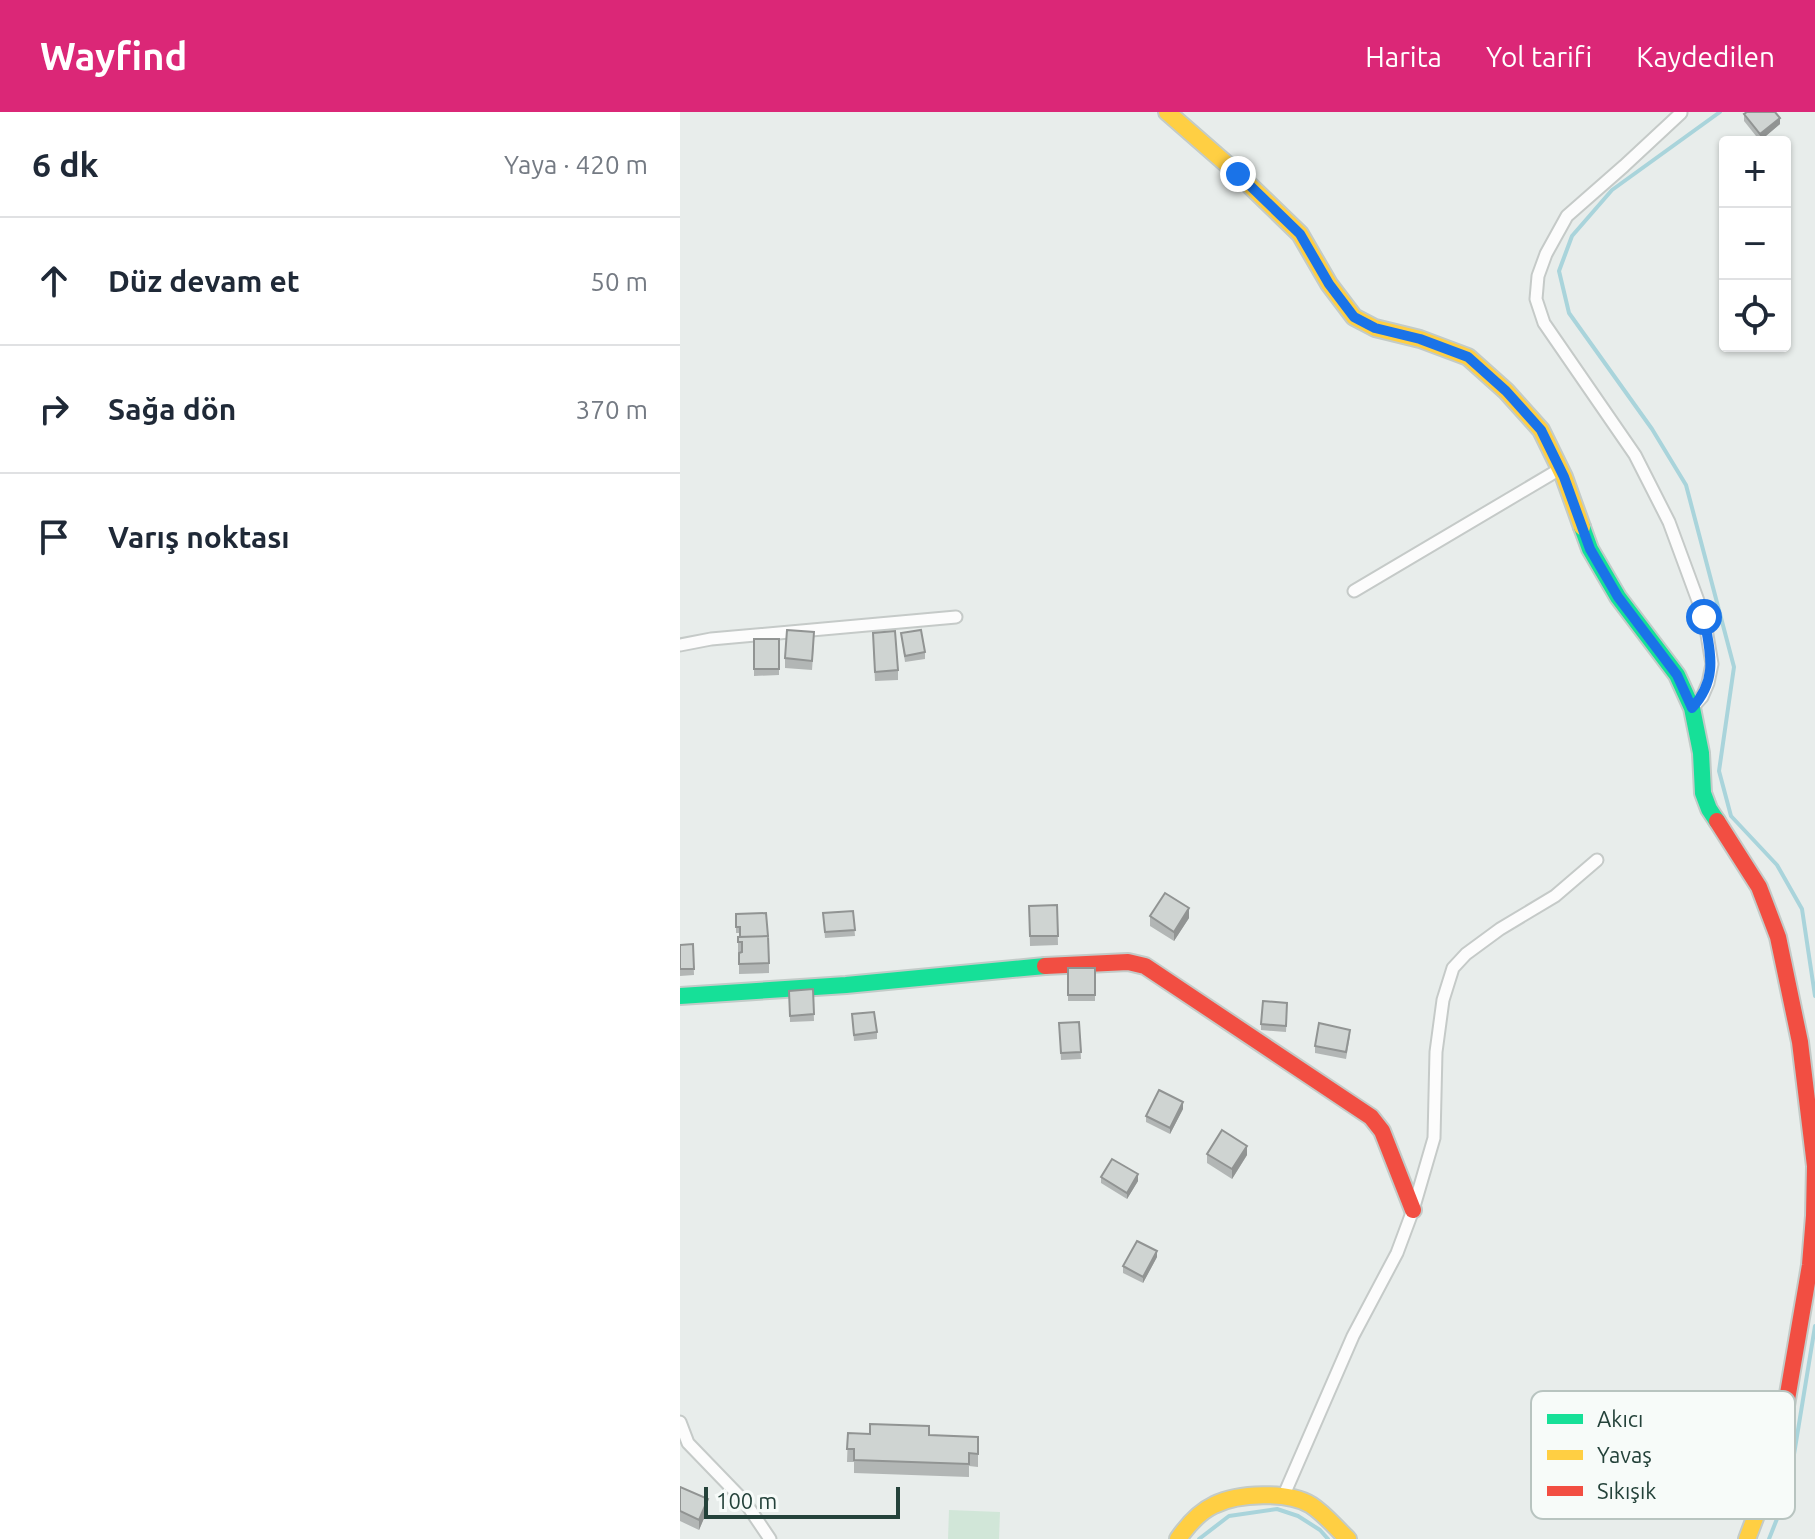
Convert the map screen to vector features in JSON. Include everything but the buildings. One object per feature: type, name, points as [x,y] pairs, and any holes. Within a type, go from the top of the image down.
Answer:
[{"type":"street","points":[[1167,112],[1300,234],[1329,284],[1354,317],[1375,328],[1420,339],[1468,357],[1506,391],[1541,430],[1560,469],[1590,549],[1618,597],[1677,675],[1692,708],[1701,753],[1703,793],[1709,809],[1759,887],[1778,937],[1800,1042],[1815,1166],[1814,1216],[1810,1265],[1789,1391]]},
{"type":"street","points":[[1664,112],[1669,115],[1683,112]]},
{"type":"street","points":[[1683,112],[1567,216],[1546,254],[1538,276],[1536,299],[1544,323],[1635,455],[1669,522],[1704,617],[1712,664],[1702,697],[1692,708]]},
{"type":"street","points":[[1354,591],[1560,469]]},
{"type":"street","points":[[680,645],[711,639],[956,617]]},
{"type":"street","points":[[1283,1497],[1353,1336],[1397,1253],[1413,1210],[1434,1138],[1436,1052],[1443,1000],[1453,968],[1466,954],[1500,929],[1555,896],[1597,860]]},
{"type":"street","points":[[680,996],[846,985],[1055,965],[1128,962],[1145,966],[1371,1117],[1382,1131],[1413,1210]]},
{"type":"street","points":[[680,1422],[688,1443],[745,1502],[770,1539]]},
{"type":"street","points":[[1178,1539],[1213,1505],[1246,1496],[1283,1497],[1309,1504],[1348,1539]]},
{"type":"street","points":[[1747,1539],[1755,1519]]},
{"type":"green space","points":[[949,1510],[1000,1512],[999,1539],[948,1539]]},
{"type":"waterway","points":[[1720,112],[1612,190],[1572,236],[1559,271],[1569,313],[1652,429],[1686,485],[1734,667],[1719,771],[1731,816],[1777,865],[1802,909],[1815,996]]},
{"type":"waterway","points":[[1795,1448],[1815,1326]]},
{"type":"waterway","points":[[1199,1539],[1229,1516],[1277,1509],[1298,1516],[1328,1539]]},
{"type":"waterway","points":[[1769,1539],[1777,1519]]},
{"type":"traffic: fast","points":[[1582,527],[1590,549],[1618,597],[1677,675],[1692,708],[1701,753],[1703,793],[1717,821]]},
{"type":"traffic: fast","points":[[680,996],[846,985],[1045,966]]},
{"type":"traffic: slow","points":[[1167,112],[1300,234],[1329,284],[1354,317],[1375,328],[1420,339],[1468,357],[1506,391],[1541,430],[1564,477],[1582,527]]},
{"type":"traffic: slow","points":[[1178,1539],[1203,1511],[1214,1505],[1236,1498],[1263,1495],[1290,1497],[1311,1505],[1348,1539]]},
{"type":"traffic: slow","points":[[1747,1539],[1755,1519]]},
{"type":"traffic: jam","points":[[1717,821],[1759,887],[1778,937],[1800,1042],[1815,1166],[1814,1216],[1810,1265],[1788,1391]]},
{"type":"traffic: jam","points":[[1045,966],[1128,962],[1145,966],[1371,1117],[1382,1131],[1413,1210]]},
{"type":"route","points":[[1238,174],[1300,234],[1329,284],[1354,317],[1375,328],[1420,339],[1468,357],[1506,391],[1541,430],[1564,477],[1590,549],[1618,597],[1677,675],[1692,708],[1702,697],[1712,664],[1704,617]]}]
